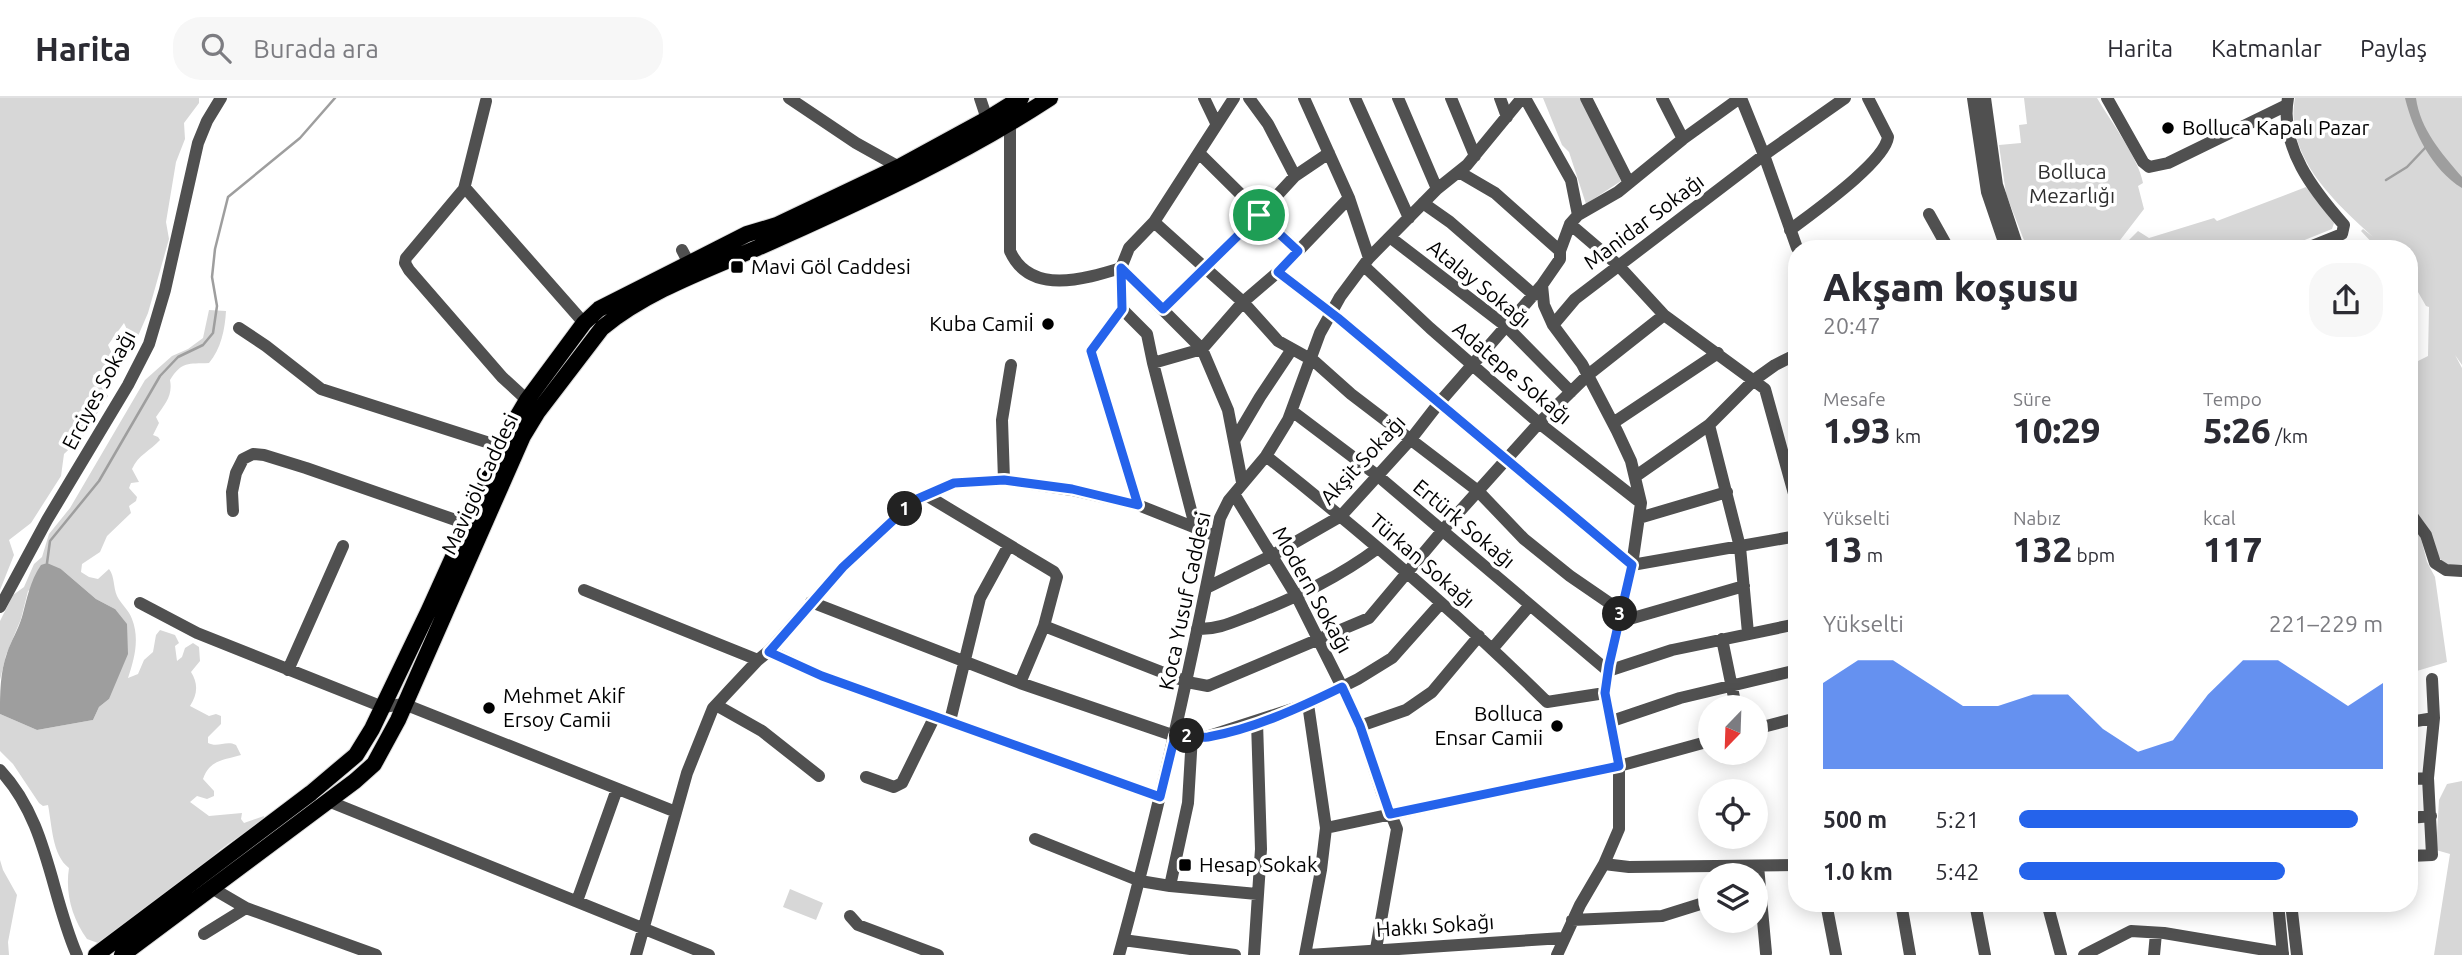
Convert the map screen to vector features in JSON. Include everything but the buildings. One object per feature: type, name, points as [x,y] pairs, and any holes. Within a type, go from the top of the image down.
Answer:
[{"type":"main road","name":"Mavigöl Caddesi","points":[[96,955],[346,765],[364,744],[502,447],[527,400],[584,323],[607,303],[747,234],[777,225],[899,166],[1021,98]]},
{"type":"main road","name":"Mavigöl Caddesi","points":[[122,955],[374,764],[386,744],[515,452],[537,412],[602,328],[689,263],[906,178],[1010,124],[1050,98]]},
{"type":"street","name":"Erciyes Sokağı","points":[[0,607],[149,344],[167,280],[198,143],[221,98]]},
{"type":"street","points":[[789,98],[856,143],[899,166]]},
{"type":"street","points":[[980,98],[987,119]]},
{"type":"street","points":[[1204,98],[1216,123]]},
{"type":"street","points":[[1138,505],[1091,351],[1122,309],[1121,268],[1129,248],[1154,222],[1234,98]]},
{"type":"street","points":[[1249,98],[1268,124],[1295,176]]},
{"type":"street","points":[[1304,98],[1349,198],[1367,262]]},
{"type":"street","points":[[1355,98],[1409,218]]},
{"type":"street","points":[[1398,98],[1437,189]]},
{"type":"street","points":[[1451,98],[1475,156]]},
{"type":"street","points":[[1500,98],[1507,117]]},
{"type":"street","points":[[1523,98],[1571,180],[1574,219],[1664,316],[1765,389],[1788,470]]},
{"type":"street","name":"Koca Yusuf Caddesi","points":[[1119,955],[1175,736],[1220,518],[1242,482],[1266,456],[1292,411],[1320,333],[1367,262],[1437,189],[1475,156],[1523,98]]},
{"type":"street","points":[[1586,98],[1629,183]]},
{"type":"street","points":[[1662,98],[1683,139]]},
{"type":"street","points":[[1574,219],[1618,192],[1683,139],[1741,98],[1794,240]]},
{"type":"street","name":"Manidar Sokağı","points":[[1553,325],[1574,299],[1764,155],[1845,98]]},
{"type":"street","points":[[1790,230],[1842,190],[1884,150],[1888,137],[1868,98]]},
{"type":"street","points":[[1973,98],[1987,192],[2003,240]]},
{"type":"street","points":[[1985,98],[1997,185],[2015,240]]},
{"type":"street","points":[[2106,98],[2143,162],[2149,167],[2168,163],[2288,101],[2288,129],[2303,173],[2344,225],[2342,234],[2327,240]]},
{"type":"street","points":[[486,101],[464,189],[406,258],[405,263],[502,377],[527,400]]},
{"type":"street","points":[[1010,124],[1010,251],[1016,261],[1029,274],[1050,281],[1085,279],[1121,268]]},
{"type":"street","points":[[1163,309],[1295,176],[1329,153]]},
{"type":"street","points":[[1200,154],[1298,251]]},
{"type":"street","points":[[1459,172],[1495,193],[1560,251]]},
{"type":"street","points":[[464,189],[584,323]]},
{"type":"street","points":[[1153,363],[1202,349],[1243,302],[1278,272],[1349,198]]},
{"type":"street","points":[[1423,203],[1538,290],[1553,325],[1588,375],[1613,423],[1636,476],[1641,503],[1632,565],[1605,693],[1619,766],[1619,829],[1604,864],[1563,938],[1557,955]]},
{"type":"street","points":[[1928,214],[1943,240]]},
{"type":"street","name":"Akşit Sokağı","points":[[1206,588],[1273,555],[1341,516],[1411,439],[1538,290],[1560,259],[1560,251],[1574,219]]},
{"type":"street","points":[[1154,222],[1207,267],[1278,341],[1311,359],[1351,394],[1478,491],[1524,539],[1620,616]]},
{"type":"street","name":"Atalay Sokağı","points":[[1391,238],[1507,327],[1571,392]]},
{"type":"street","name":"Adatepe Sokağı","points":[[1367,262],[1430,328],[1539,423],[1641,503]]},
{"type":"street","points":[[1121,268],[1202,349],[1228,410],[1242,482]]},
{"type":"street","points":[[1278,272],[1331,313],[1632,565],[1740,547],[1788,535]]},
{"type":"street","points":[[1122,309],[1147,334],[1193,517],[1193,527]]},
{"type":"street","points":[[1044,626],[1187,682],[1211,685],[1369,618],[1442,531],[1539,423],[1588,375],[1664,316]]},
{"type":"street","points":[[239,328],[321,389],[502,447]]},
{"type":"street","points":[[1234,441],[1259,397],[1292,349]]},
{"type":"street","points":[[1613,423],[1718,353]]},
{"type":"street","points":[[1636,476],[1709,425],[1754,380],[1788,358]]},
{"type":"street","points":[[1004,480],[1002,420],[1011,365]]},
{"type":"street","name":"Ertürk Sokağı","points":[[1292,411],[1378,476],[1608,671]]},
{"type":"street","points":[[1709,425],[1740,547],[1748,633]]},
{"type":"street","points":[[233,510],[232,492],[236,473],[243,458],[253,454],[306,468],[467,523]]},
{"type":"street","name":"Türkan Sokağı","points":[[1266,456],[1341,516],[1493,648],[1547,702],[1605,693]]},
{"type":"street","points":[[636,955],[687,773],[716,705],[758,660],[769,652],[843,567],[915,500],[954,483],[1004,480],[1072,489],[1138,505],[1216,536]]},
{"type":"street","points":[[1639,518],[1727,492]]},
{"type":"street","name":"Modern Sokağı","points":[[1234,494],[1297,597],[1342,687],[1360,726],[1397,829],[1376,949]]},
{"type":"street","points":[[926,495],[1054,572],[1057,577],[1044,626],[1020,683]]},
{"type":"street","points":[[2418,524],[2426,535],[2435,563],[2446,570],[2462,571]]},
{"type":"street","points":[[950,721],[980,598],[1009,545]]},
{"type":"street","points":[[288,670],[344,546]]},
{"type":"street","points":[[1197,629],[1213,629],[1297,597],[1347,571],[1378,548]]},
{"type":"street","points":[[1620,616],[1744,586]]},
{"type":"street","points":[[584,590],[758,660]]},
{"type":"street","points":[[811,602],[1020,683],[1175,736],[1206,737],[1308,704],[1342,687],[1392,658],[1441,603]]},
{"type":"street","points":[[141,603],[197,633],[288,670],[383,707],[404,704],[676,812]]},
{"type":"street","points":[[1493,648],[1530,605]]},
{"type":"street","points":[[1608,671],[1672,649],[1788,626]]},
{"type":"street","points":[[1360,726],[1406,710],[1432,692],[1479,636]]},
{"type":"street","points":[[1722,639],[1733,695]]},
{"type":"street","points":[[769,652],[822,676],[1160,797]]},
{"type":"street","points":[[1612,721],[1680,698],[1788,672]]},
{"type":"street","points":[[2418,856],[2432,855],[2428,778],[2434,718],[2432,680]]},
{"type":"street","points":[[1307,955],[1326,828],[1308,704]]},
{"type":"street","points":[[716,705],[762,731],[819,776]]},
{"type":"street","points":[[866,778],[894,787],[902,783],[935,716]]},
{"type":"street","points":[[2418,721],[2434,718]]},
{"type":"street","points":[[1768,726],[1788,720]]},
{"type":"street","points":[[1254,955],[1261,849],[1257,722]]},
{"type":"street","points":[[1170,886],[1188,803],[1192,736]]},
{"type":"street","points":[[1326,828],[1619,766],[1698,744]]},
{"type":"street","points":[[0,770],[30,811],[77,955]]},
{"type":"street","points":[[2418,779],[2428,778]]},
{"type":"street","points":[[577,901],[617,789]]},
{"type":"street","points":[[328,801],[709,955]]},
{"type":"street","points":[[2418,817],[2431,816]]},
{"type":"street","points":[[1035,839],[1140,881],[1257,894]]},
{"type":"street","points":[[1604,864],[1698,867]]},
{"type":"street","points":[[1768,866],[1788,865]]},
{"type":"street","points":[[210,887],[246,908],[376,955]]},
{"type":"street","points":[[1572,920],[1662,916],[1698,905]]},
{"type":"street","points":[[204,934],[246,908]]},
{"type":"street","points":[[1828,912],[1835,955]]},
{"type":"street","points":[[1903,912],[1910,955]]},
{"type":"street","points":[[1977,912],[1985,955]]},
{"type":"street","points":[[2049,912],[2061,955]]},
{"type":"street","points":[[2084,955],[2131,931],[2283,954],[2279,912]]},
{"type":"street","points":[[2292,912],[2297,955]]},
{"type":"street","points":[[850,916],[858,925],[938,955]]},
{"type":"street","points":[[1761,933],[1763,954]]},
{"type":"street","points":[[2154,955],[2156,933]]},
{"type":"street","name":"Hakkı Sokağı","points":[[1307,955],[1563,938]]},
{"type":"street","points":[[1123,940],[1235,955]]},
{"type":"green space","points":[[0,98],[199,98],[199,103],[184,123],[185,139],[176,162],[166,222],[169,239],[148,313],[138,336],[131,338],[124,323],[108,345],[120,371],[93,375],[108,396],[83,436],[64,454],[61,476],[31,523],[9,540],[14,555],[0,590]]},
{"type":"green space","points":[[1543,98],[1583,98],[1621,181],[1586,204],[1569,152],[1562,145]]},
{"type":"green space","name":"Bolluca Mezarlığı","points":[[2024,98],[2097,98],[2136,162],[2143,183],[2138,186],[2144,209],[2120,240],[2024,240],[2006,194],[1999,145],[2021,143],[2019,125],[2027,124]]},
{"type":"green space","points":[[2295,98],[2462,98],[2462,365],[2455,355],[2462,368],[2462,566],[2446,564],[2439,558],[2418,516],[2418,361],[2428,356],[2429,307],[2418,292],[2418,240],[2369,240],[2361,231],[2363,229],[2373,237],[2328,193],[2315,176],[2297,140]]},
{"type":"green space","points":[[2306,187],[2334,223],[2332,229],[2305,240],[2129,240],[2138,231],[2149,238],[2214,218],[2217,221]]},
{"type":"green space","points":[[209,310],[226,311],[217,351],[209,363],[186,365],[178,369],[170,380],[169,395],[156,417],[159,423],[153,435],[160,440],[132,469],[139,482],[131,483],[129,488],[137,497],[129,506],[131,513],[107,536],[100,552],[82,564],[81,572],[98,579],[109,569],[117,596],[131,616],[136,642],[128,678],[138,674],[144,660],[153,652],[156,635],[160,630],[175,635],[179,643],[175,646],[177,661],[182,657],[185,648],[193,643],[199,647],[200,661],[191,672],[196,689],[190,706],[209,716],[221,716],[221,724],[208,737],[208,743],[236,745],[241,755],[219,761],[206,772],[203,779],[214,791],[214,796],[207,799],[197,796],[190,802],[209,816],[242,813],[241,819],[244,823],[264,816],[263,822],[223,848],[206,865],[98,943],[87,939],[77,923],[69,896],[69,868],[56,848],[48,805],[39,803],[13,764],[0,751],[0,714],[37,730],[93,720],[99,707],[109,699],[115,609],[96,599],[61,569],[28,591],[0,680],[0,621],[13,595],[24,587],[34,564],[42,557],[49,534],[70,508],[145,380],[172,356],[203,338]]},
{"type":"green space","points":[[2418,532],[2427,562],[2435,577],[2447,662],[2418,671]]},
{"type":"green space","points":[[2462,781],[2462,955],[2434,955],[2450,854],[2436,850],[2439,800],[2447,784]]},
{"type":"green space","points":[[0,860],[17,895],[8,942],[9,955],[0,955]]},
{"type":"green space","points":[[790,889],[823,903],[816,920],[783,907]]},
{"type":"shaded area","points":[[2405,98],[2416,98],[2427,131],[2462,177],[2462,188],[2442,171],[2425,149]]},
{"type":"shaded area","points":[[47,563],[61,569],[96,599],[115,609],[127,624],[128,654],[109,699],[99,707],[93,720],[37,730],[0,714],[0,691],[5,661],[31,584],[41,565]]},
{"type":"waterway","points":[[47,563],[50,541],[99,481],[160,376],[178,357],[203,345],[213,333],[217,306],[212,277],[215,249],[228,197],[300,138],[335,98]]},
{"type":"waterway","points":[[2386,180],[2407,167],[2426,147]]},
{"type":"place","name":"Bolluca Kapalı Pazar","points":[[2168,128]]},
{"type":"place","name":"Mavi Göl Caddesi","points":[[737,267]]},
{"type":"place","name":"Kuba Camiİ","points":[[1048,324]]},
{"type":"place","name":"Mehmet Akif Ersoy Camii","points":[[489,708]]},
{"type":"place","name":"Bolluca Ensar Camii","points":[[1557,726]]},
{"type":"place","name":"Hesap Sokak","points":[[1185,865]]},
{"type":"route","points":[[1259,215],[1298,251],[1278,272],[1338,318],[1632,565],[1605,693],[1619,766],[1390,814],[1360,726],[1342,687],[1308,704],[1235,729],[1206,737],[1175,736],[1160,797],[822,676],[769,652],[843,567],[915,500],[954,483],[1004,480],[1072,489],[1138,505],[1091,351],[1122,309],[1121,268],[1163,309],[1259,215]]}]
